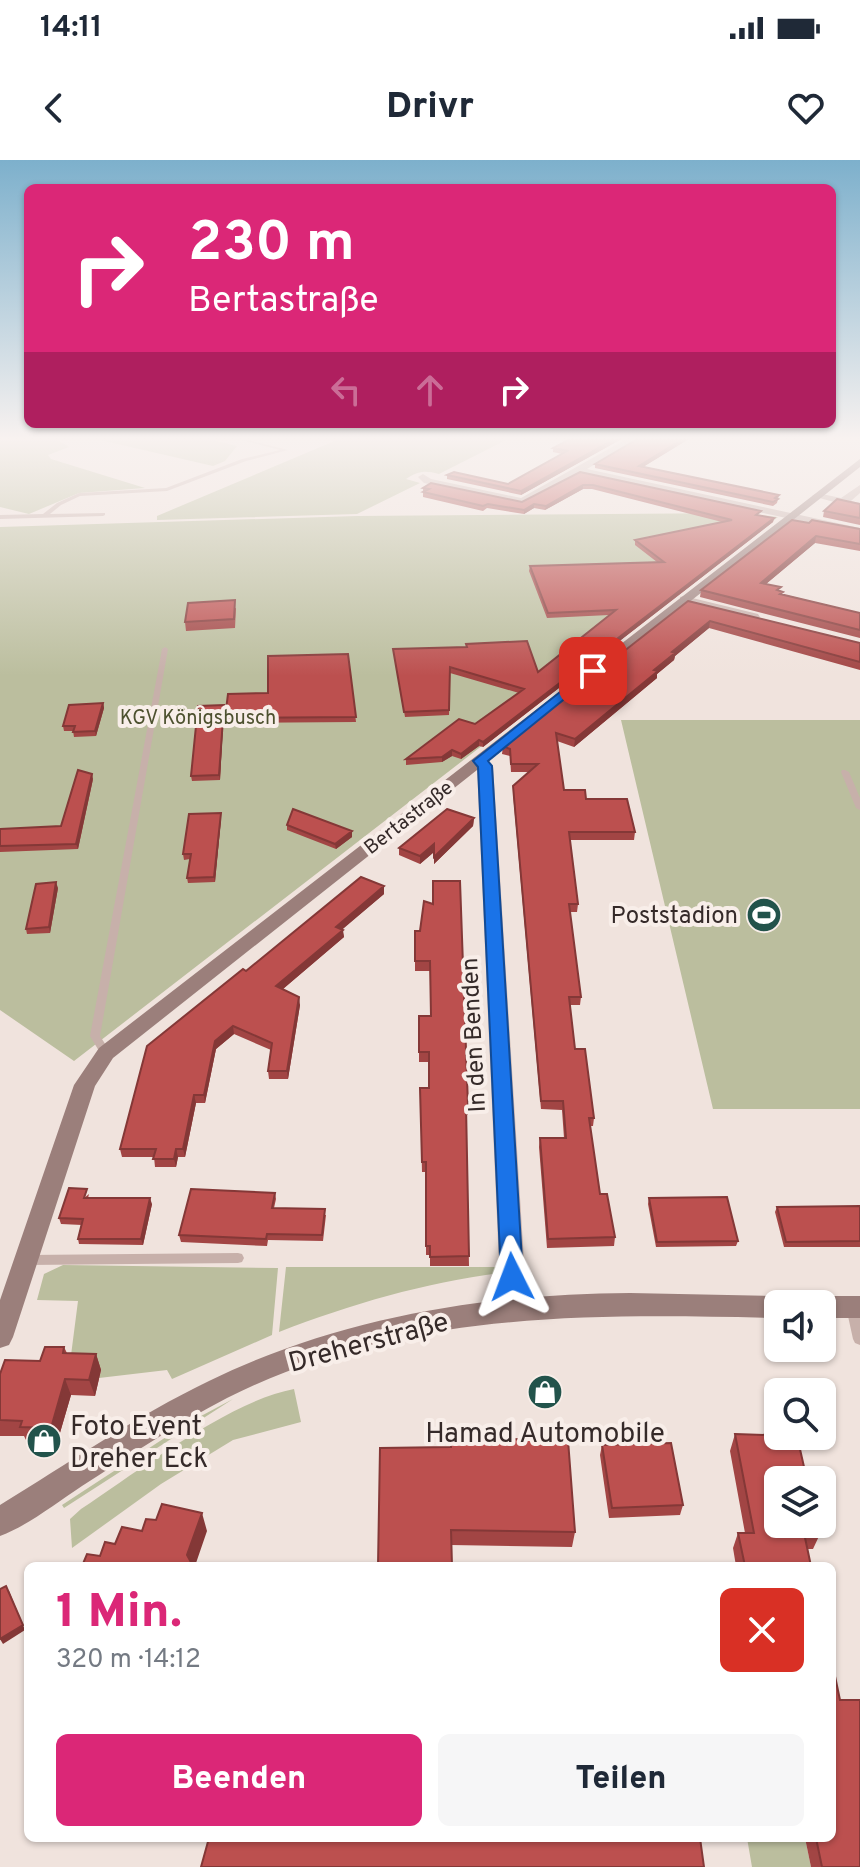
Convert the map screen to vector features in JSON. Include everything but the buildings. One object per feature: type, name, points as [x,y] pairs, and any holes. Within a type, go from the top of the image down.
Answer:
[{"type":"street","name":"Bertastraße","points":[[0,1337],[85,1085],[106,1053],[790,517]]},
{"type":"street","points":[[794,517],[860,531]]},
{"type":"street","points":[[684,600],[774,623]]},
{"type":"street","name":"In den Benden","points":[[480,761],[485,766],[514,1309]]},
{"type":"street","name":"Dreherstraße","points":[[0,1522],[140,1434],[253,1373],[361,1338],[457,1317],[514,1309],[574,1306],[764,1307]]},
{"type":"lane","points":[[106,1053],[95,1036],[165,649]]},
{"type":"lane","points":[[845,772],[860,808]]},
{"type":"lane","points":[[26,1260],[238,1258]]},
{"type":"lane","points":[[856,1307],[860,1339]]},
{"type":"green space","points":[[157,517],[268,517],[157,520]]},
{"type":"green space","name":"KGV Königsbusch","points":[[336,517],[778,517],[74,1061],[0,1010],[0,527]]},
{"type":"green space","name":"Poststadion","points":[[621,720],[860,720],[860,1109],[713,1109]]},
{"type":"green space","points":[[63,1265],[278,1268],[272,1335],[172,1379],[167,1370],[99,1378],[101,1370],[70,1363],[78,1301],[37,1300],[44,1274]]},
{"type":"green space","points":[[286,1267],[501,1267],[500,1273],[444,1282],[388,1296],[279,1332]]},
{"type":"green space","points":[[294,1389],[301,1422],[233,1440],[161,1484],[72,1548],[70,1519],[81,1509],[213,1422],[268,1396]]},
{"type":"green space","points":[[233,1399],[64,1508],[62,1505],[186,1424]]},
{"type":"green space","points":[[748,1842],[806,1842],[811,1867],[752,1867]]},
{"type":"place","name":"Poststadion","points":[[764,915]]},
{"type":"place","name":"Hamad Automobile","points":[[545,1392]]},
{"type":"place","name":"Foto Event Dreher Eck","points":[[44,1441]]},
{"type":"route","points":[[512,1277],[485,766],[480,761],[593,671]]}]
